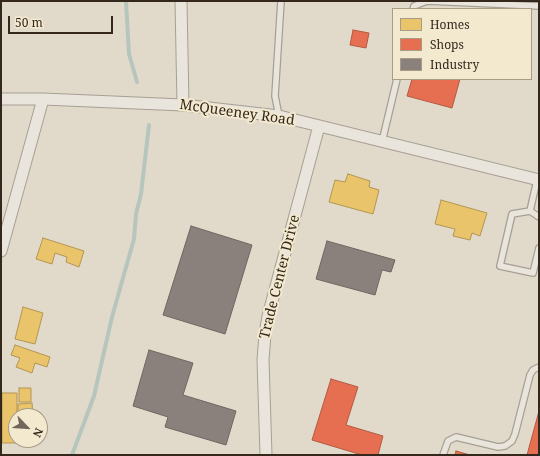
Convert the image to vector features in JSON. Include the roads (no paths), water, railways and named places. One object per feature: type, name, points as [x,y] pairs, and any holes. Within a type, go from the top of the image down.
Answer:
[{"type":"street","points":[[182,1],[183,104]]},
{"type":"street","name":"McQueeney Road","points":[[1,99],[183,104],[279,116],[538,180]]},
{"type":"street","points":[[1,251],[3,236],[43,99]]},
{"type":"street","name":"Trade Center Drive","points":[[266,455],[263,360],[265,334],[268,316],[319,126]]},
{"type":"lane","points":[[279,116],[275,96],[282,1]]},
{"type":"lane","points":[[413,8],[414,6],[427,1],[539,6]]},
{"type":"lane","points":[[382,142],[397,80]]},
{"type":"lane","points":[[530,211],[538,180]]},
{"type":"lane","points":[[539,217],[530,211],[512,214],[500,266],[533,273],[539,248]]},
{"type":"lane","points":[[443,455],[448,441],[456,437],[498,447],[505,446],[512,441],[530,375],[533,370],[539,367]]},
{"type":"waterway","points":[[126,1],[129,54],[137,82]]},
{"type":"waterway","points":[[72,455],[94,396],[112,317],[134,239],[136,214],[141,194],[149,125]]}]
